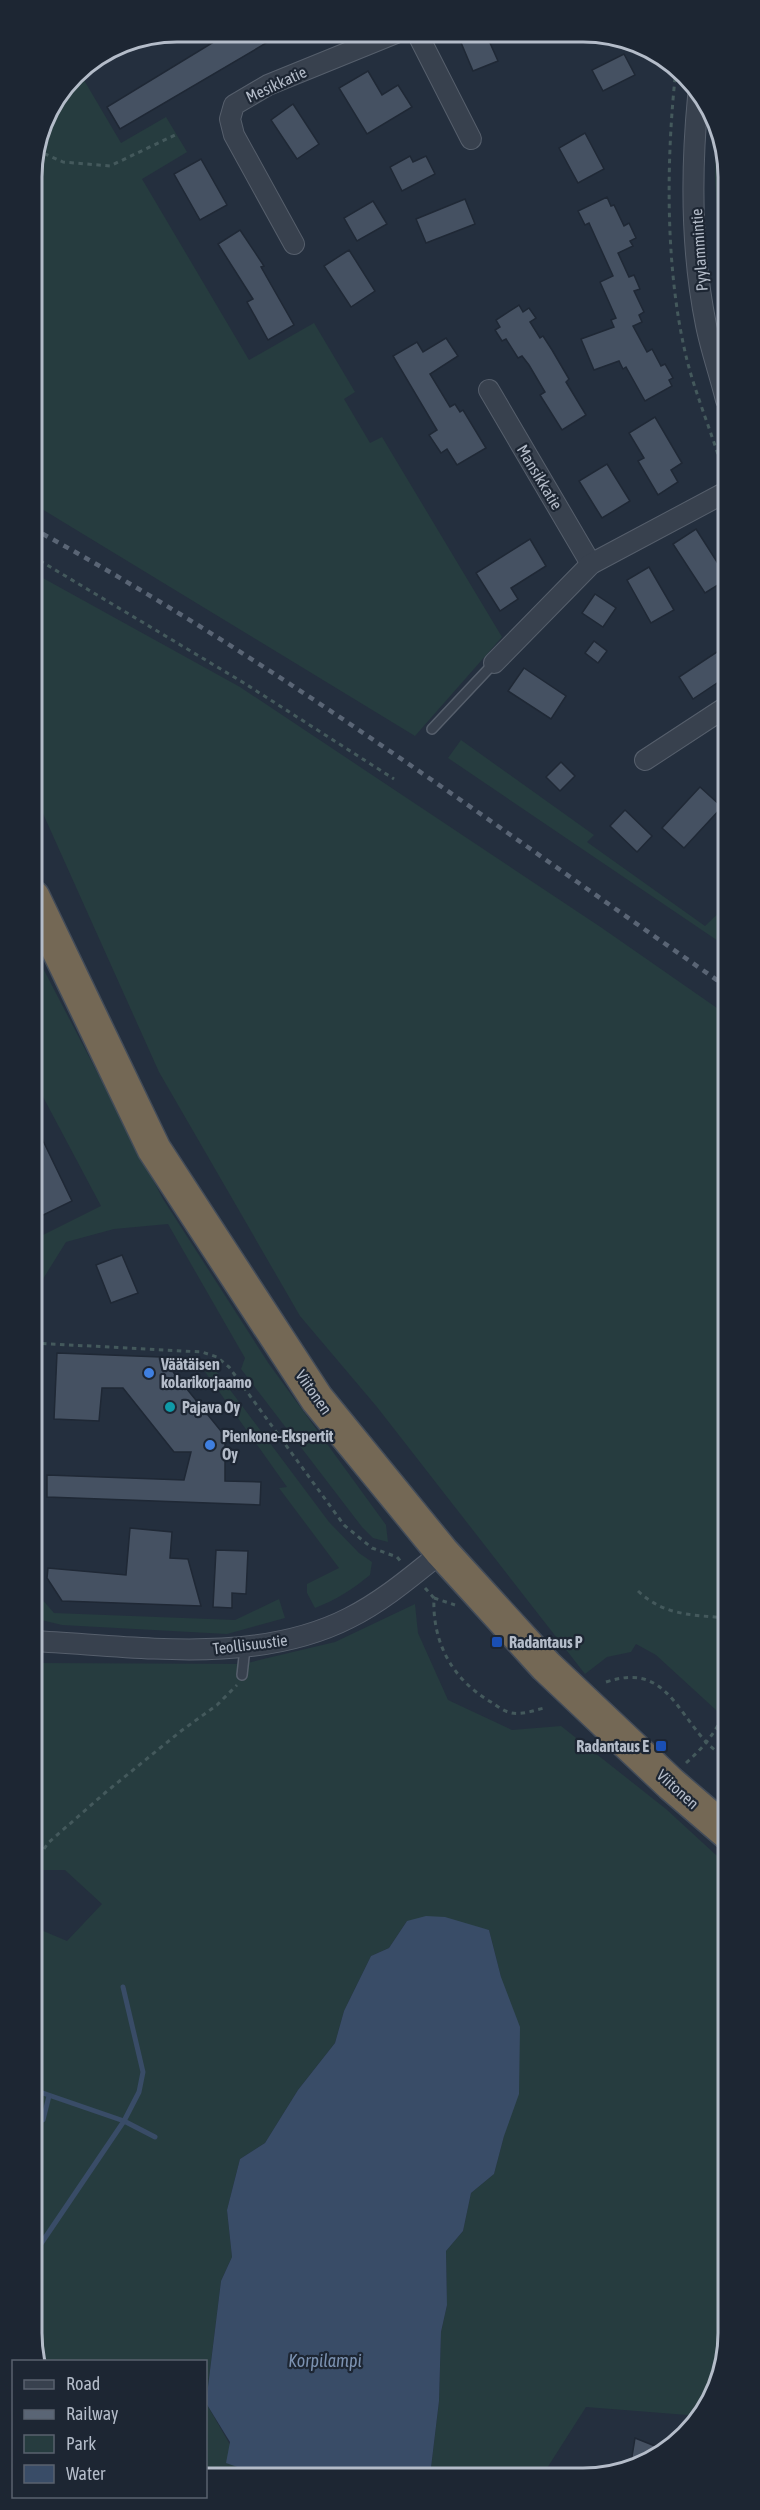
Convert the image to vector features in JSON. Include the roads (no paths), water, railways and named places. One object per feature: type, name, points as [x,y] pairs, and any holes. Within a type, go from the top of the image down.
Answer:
[{"type":"highway","name":"Viitonen","points":[[42,916],[154,1149],[317,1399],[442,1552],[546,1666],[671,1784],[718,1824]]},
{"type":"street","name":"Mesikkatie","points":[[294,244],[234,135],[230,120],[234,105],[268,85],[374,42]]},
{"type":"street","points":[[422,42],[471,139]]},
{"type":"street","name":"Pyylammintie","points":[[698,106],[696,231],[706,327],[718,371]]},
{"type":"street","name":"Mansikkatie","points":[[489,390],[591,564]]},
{"type":"street","points":[[494,663],[591,564],[718,496]]},
{"type":"street","points":[[645,760],[718,712]]},
{"type":"street","name":"Teollisuustie","points":[[42,1641],[218,1650],[245,1648],[308,1636],[349,1618],[397,1589],[442,1552]]},
{"type":"lane","points":[[432,729],[494,663]]},
{"type":"lane","points":[[242,1675],[245,1648]]},
{"type":"water","name":"Korpilampi","points":[[426,1916],[445,1917],[489,1930],[501,1977],[520,2027],[519,2094],[494,2174],[471,2193],[463,2231],[446,2251],[447,2305],[441,2332],[439,2401],[431,2468],[240,2468],[226,2463],[230,2442],[207,2405],[221,2281],[232,2257],[227,2210],[240,2159],[265,2143],[298,2090],[335,2043],[344,2011],[371,1956],[389,1948],[407,1921]]},
{"type":"waterway","points":[[42,2242],[124,2121],[139,2092],[143,2072],[123,1987]]},
{"type":"waterway","points":[[42,2093],[124,2121],[155,2137]]},
{"type":"waterway","points":[[42,2120],[49,2096]]},
{"type":"railway","points":[[42,534],[123,579],[299,690],[386,748],[718,981]]},
{"type":"place","name":"Väätäisen kolarikorjaamo","points":[[149,1373]]},
{"type":"place","name":"Pajava Oy","points":[[170,1407]]},
{"type":"place","name":"Pienkone-Ekspertit Oy","points":[[210,1445]]},
{"type":"place","name":"Radantaus P","points":[[497,1642]]},
{"type":"place","name":"Radantaus E","points":[[661,1746]]}]
